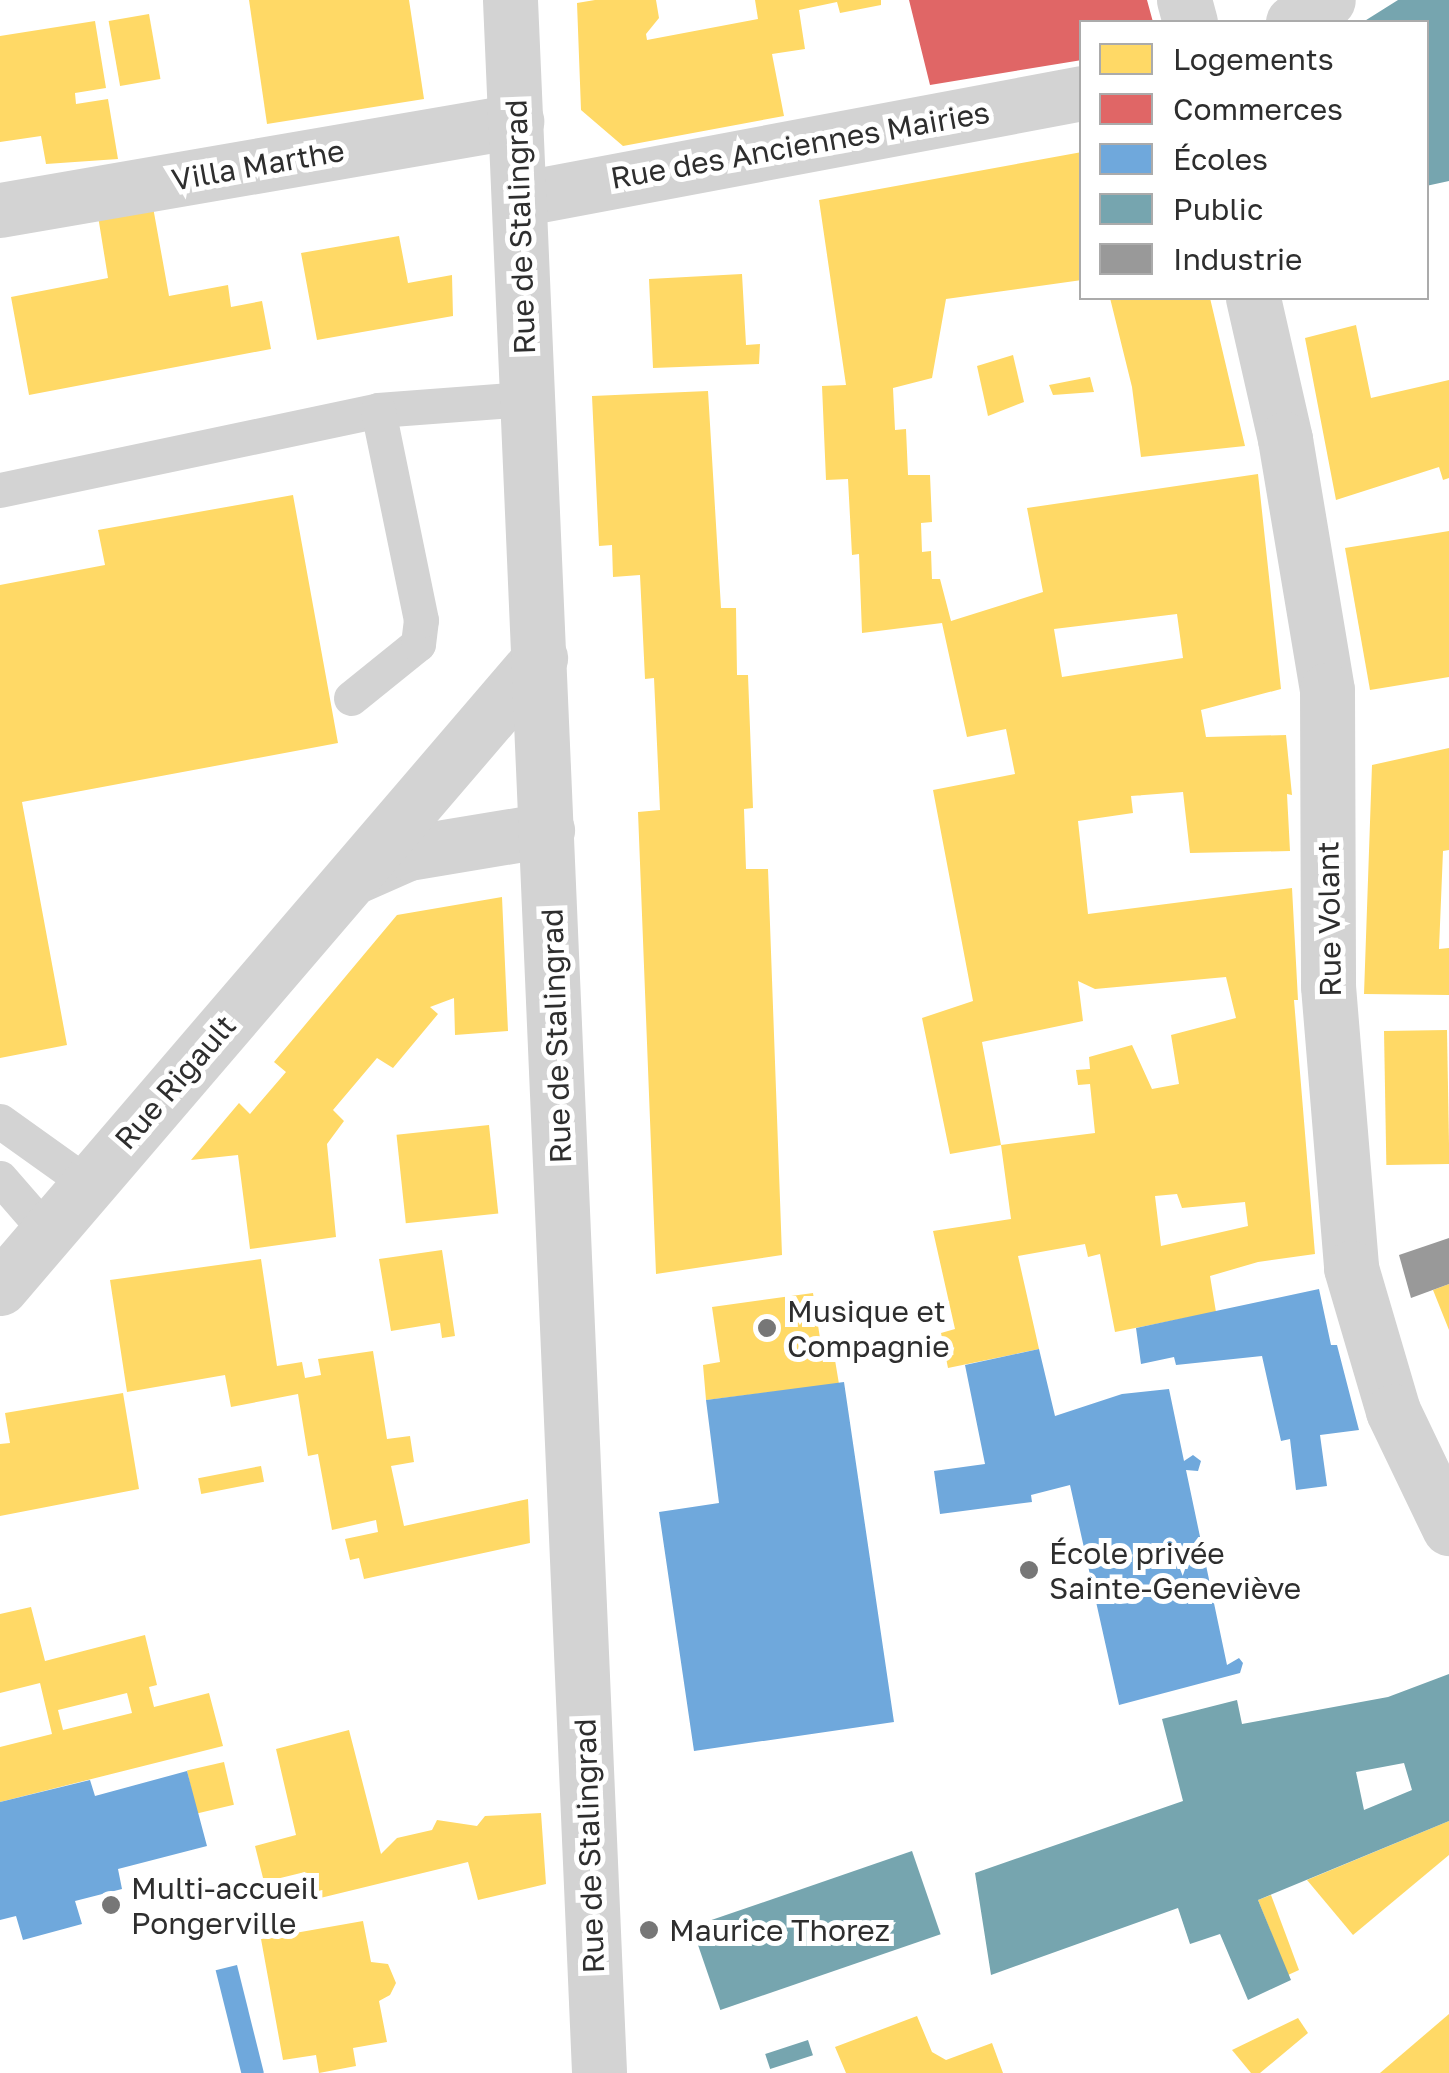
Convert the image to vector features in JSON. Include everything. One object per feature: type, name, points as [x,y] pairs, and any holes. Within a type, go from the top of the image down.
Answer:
[{"type":"street","name":"Rue de Stalingrad","points":[[510,0],[598,2073]]},
{"type":"street","points":[[1296,20],[1328,0]]},
{"type":"street","name":"Rue des Anciennes Mairies","points":[[518,199],[1079,94]]},
{"type":"street","name":"Villa Marthe","points":[[0,210],[516,121]]},
{"type":"street","name":"Rue Volant","points":[[1254,300],[1285,440],[1328,690],[1328,986],[1351,1268],[1393,1412],[1449,1528]]},
{"type":"street","name":"Rue Rigault","points":[[0,1288],[540,658]]},
{"type":"street","name":"Rue Rigault","points":[[350,878],[408,852],[548,830]]},
{"type":"lane","points":[[0,490],[378,410],[526,399]]},
{"type":"lane","points":[[351,698],[418,644],[421,620],[378,410]]},
{"type":"lane","points":[[0,1121],[88,1184]]},
{"type":"lane","points":[[0,1178],[47,1232]]},
{"type":"building: Logements","points":[[249,0],[409,0],[424,99],[267,124]]},
{"type":"building: Logements","points":[[656,0],[659,18],[646,34],[647,40],[758,19],[755,0],[881,0],[881,5],[840,13],[837,2],[799,10],[805,49],[772,54],[784,116],[623,146],[581,110],[577,3]]},
{"type":"building: Logements","points":[[149,14],[160,79],[120,86],[109,21]]},
{"type":"building: Logements","points":[[95,21],[106,88],[75,93],[76,104],[108,99],[118,159],[46,164],[41,136],[0,142],[0,36]]},
{"type":"building: Logements","points":[[1079,153],[1079,280],[946,299],[932,378],[893,388],[895,430],[906,429],[908,475],[930,475],[932,522],[921,523],[922,552],[931,551],[932,579],[940,579],[951,621],[1043,592],[1027,508],[1258,474],[1281,689],[1201,710],[1206,737],[1286,735],[1292,795],[1287,794],[1290,851],[1190,853],[1183,792],[1131,796],[1133,813],[1078,821],[1088,914],[1292,888],[1298,1000],[1294,1000],[1315,1254],[1258,1262],[1210,1276],[1216,1312],[1115,1332],[1100,1254],[1088,1257],[1085,1244],[1018,1256],[1039,1349],[948,1368],[941,1333],[955,1329],[933,1231],[1011,1219],[1001,1145],[950,1154],[922,1018],[973,1001],[933,790],[1015,774],[1006,729],[967,737],[942,623],[862,633],[859,554],[852,555],[848,479],[826,480],[822,386],[846,385],[819,200]],"holes":[[[1177,614],[1183,658],[1062,677],[1054,629]],[[1226,977],[1236,1018],[1171,1035],[1179,1084],[1152,1089],[1132,1045],[1089,1057],[1090,1069],[1076,1070],[1078,1085],[1090,1084],[1095,1133],[1001,1145],[982,1042],[1083,1021],[1078,981],[1095,989]],[[1177,1194],[1182,1208],[1245,1202],[1248,1226],[1161,1246],[1155,1196]]]},
{"type":"building: Logements","points":[[153,207],[169,296],[228,285],[231,307],[262,301],[271,349],[29,395],[11,297],[108,278],[98,216]]},
{"type":"building: Logements","points":[[399,236],[408,283],[452,275],[453,316],[317,340],[301,253]]},
{"type":"building: Logements","points":[[742,274],[746,345],[760,344],[759,364],[653,368],[649,279]]},
{"type":"building: Logements","points":[[1110,300],[1210,300],[1245,446],[1141,457],[1132,387]]},
{"type":"building: Logements","points":[[1356,325],[1371,398],[1449,380],[1449,478],[1443,480],[1439,467],[1336,500],[1305,338]]},
{"type":"building: Logements","points":[[1013,355],[1024,402],[988,416],[977,366]]},
{"type":"building: Logements","points":[[1090,377],[1094,392],[1053,395],[1049,385]]},
{"type":"building: Logements","points":[[708,391],[721,608],[736,608],[737,675],[748,675],[753,808],[744,809],[746,869],[768,869],[782,1255],[656,1274],[638,812],[660,810],[654,678],[645,679],[640,575],[613,577],[612,545],[599,546],[592,396]]},
{"type":"building: Logements","points":[[293,495],[338,743],[22,802],[67,1045],[0,1058],[0,585],[105,565],[98,530]]},
{"type":"building: Logements","points":[[1449,531],[1449,677],[1370,690],[1345,548]]},
{"type":"building: Logements","points":[[1449,748],[1449,850],[1443,851],[1439,949],[1449,948],[1449,995],[1364,994],[1372,765]]},
{"type":"building: Logements","points":[[502,897],[508,1031],[455,1035],[454,998],[430,1007],[438,1014],[393,1068],[377,1058],[333,1110],[344,1121],[327,1144],[336,1237],[250,1249],[238,1155],[191,1160],[239,1103],[250,1114],[286,1072],[274,1062],[397,915]]},
{"type":"building: Logements","points":[[1447,1030],[1449,1164],[1386,1165],[1384,1031]]},
{"type":"building: Logements","points":[[489,1125],[498,1214],[406,1223],[397,1135]]},
{"type":"building: Logements","points":[[442,1250],[455,1336],[442,1338],[440,1323],[391,1331],[379,1259]]},
{"type":"building: Logements","points":[[261,1259],[277,1366],[302,1362],[305,1378],[321,1375],[318,1359],[373,1351],[387,1439],[410,1436],[414,1462],[391,1466],[404,1526],[528,1499],[530,1543],[364,1579],[359,1558],[350,1560],[345,1539],[378,1532],[376,1520],[332,1530],[318,1454],[308,1456],[298,1394],[231,1407],[225,1375],[127,1392],[110,1280]]},
{"type":"building: Logements","points":[[1449,1284],[1449,1330],[1433,1290]]},
{"type":"building: Logements","name":"Musique et Compagnie","points":[[813,1293],[822,1351],[833,1348],[839,1384],[706,1400],[703,1365],[720,1362],[712,1307]]},
{"type":"building: Logements","points":[[123,1393],[139,1489],[0,1516],[0,1444],[10,1443],[5,1413]]},
{"type":"building: Logements","points":[[261,1466],[264,1482],[201,1494],[198,1478]]},
{"type":"building: Logements","points":[[31,1607],[45,1661],[145,1635],[157,1685],[149,1687],[154,1707],[209,1693],[223,1746],[0,1802],[0,1747],[52,1734],[40,1683],[0,1693],[0,1614]],"holes":[[[127,1693],[132,1713],[63,1730],[58,1710]]]},
{"type":"building: Logements","points":[[349,1730],[381,1854],[397,1838],[432,1830],[437,1820],[477,1826],[485,1816],[541,1813],[546,1884],[478,1900],[468,1862],[312,1900],[305,1872],[264,1882],[255,1846],[296,1835],[276,1749]]},
{"type":"building: Logements","points":[[224,1762],[234,1805],[197,1813],[187,1771]]},
{"type":"building: Logements","points":[[1449,1821],[1449,1855],[1353,1935],[1307,1880]]},
{"type":"building: Logements","points":[[1271,1895],[1299,1970],[1288,1975],[1258,1900]]},
{"type":"building: Logements","points":[[363,1921],[371,1962],[388,1964],[396,1983],[390,1995],[379,2001],[387,2042],[353,2048],[356,2066],[319,2073],[316,2055],[283,2060],[261,1939]]},
{"type":"building: Logements","points":[[1449,2014],[1449,2073],[1380,2073]]},
{"type":"building: Logements","points":[[917,2016],[932,2052],[946,2060],[992,2043],[1003,2073],[846,2073],[835,2047]]},
{"type":"building: Logements","points":[[1298,2018],[1308,2033],[1260,2073],[1251,2073],[1232,2050]]},
{"type":"building: Commerces","points":[[909,0],[1147,0],[1152,20],[1079,20],[1079,60],[930,85]]},
{"type":"building: Écoles","points":[[1319,1289],[1331,1345],[1337,1345],[1359,1430],[1320,1435],[1327,1486],[1296,1490],[1290,1439],[1281,1441],[1262,1356],[1176,1365],[1174,1357],[1141,1364],[1136,1328]]},
{"type":"building: Écoles","points":[[1039,1349],[1055,1416],[1122,1394],[1169,1389],[1184,1461],[1193,1455],[1201,1461],[1198,1471],[1186,1470],[1227,1665],[1239,1658],[1243,1663],[1240,1673],[1119,1705],[1070,1485],[1031,1495],[1032,1502],[940,1514],[934,1471],[985,1464],[965,1365]]},
{"type":"building: Écoles","points":[[844,1382],[894,1722],[694,1751],[659,1512],[719,1503],[706,1400]]},
{"type":"building: Écoles","points":[[187,1771],[207,1846],[118,1869],[122,1889],[75,1901],[82,1924],[23,1940],[16,1916],[0,1920],[0,1802],[90,1780],[95,1796]]},
{"type":"building: Écoles","points":[[237,1965],[264,2073],[241,2073],[216,1970]]},
{"type":"building: Public","points":[[1398,0],[1449,0],[1449,181],[1429,185],[1429,20],[1366,20]]},
{"type":"building: Public","points":[[1449,1674],[1449,1821],[1258,1900],[1291,1980],[1248,2000],[1220,1934],[1190,1944],[1178,1908],[991,1975],[975,1873],[1183,1801],[1162,1719],[1237,1700],[1242,1724],[1388,1697]],"holes":[[[1404,1763],[1412,1790],[1364,1810],[1356,1772]]]},
{"type":"building: Public","points":[[912,1851],[941,1934],[720,2010],[692,1927]]},
{"type":"building: Public","points":[[808,2040],[813,2055],[770,2069],[765,2054]]},
{"type":"building: Industrie","points":[[1449,1238],[1449,1284],[1411,1298],[1399,1255]]},
{"type":"place","name":"Musique et Compagnie","points":[[767,1328]]},
{"type":"place","name":"École privée Sainte-Geneviève","points":[[1029,1570]]},
{"type":"place","name":"Multi-accueil Pongerville","points":[[111,1905]]},
{"type":"place","name":"Maurice Thorez","points":[[649,1930]]}]
